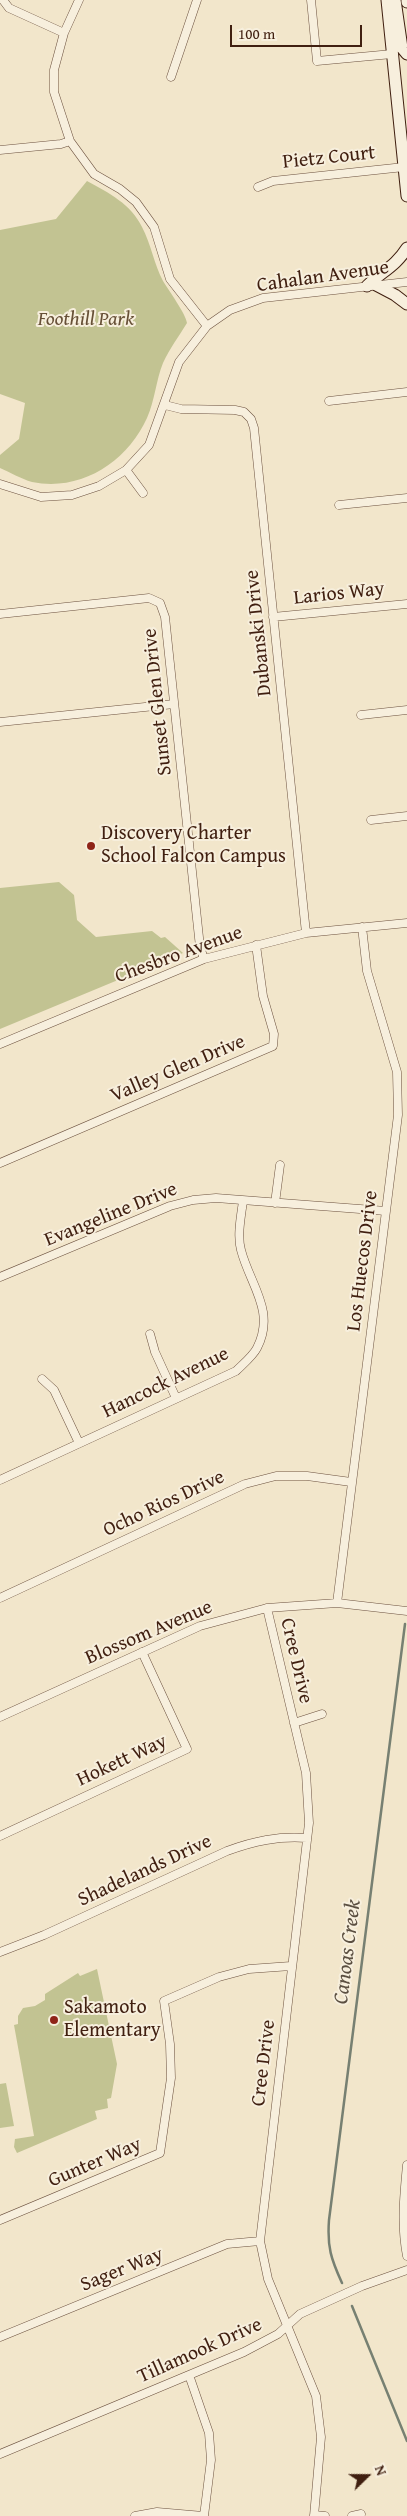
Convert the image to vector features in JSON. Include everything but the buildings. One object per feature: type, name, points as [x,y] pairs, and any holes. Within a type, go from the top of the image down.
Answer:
[{"type":"main road","points":[[387,0],[407,196]]},
{"type":"main road","points":[[395,0],[402,48],[407,54]]},
{"type":"main road","points":[[407,248],[398,262],[379,274],[372,285],[395,295],[407,304]]},
{"type":"street","points":[[3,0],[10,8],[64,33]]},
{"type":"street","points":[[79,0],[64,33],[54,70],[54,92],[70,141],[94,174],[120,189],[136,202],[154,227],[170,279],[207,326]]},
{"type":"street","points":[[171,78],[197,0]]},
{"type":"street","points":[[310,0],[317,61],[392,54]]},
{"type":"street","points":[[0,150],[61,144],[70,141]]},
{"type":"street","name":"Pietz Court","points":[[258,187],[273,181],[404,167]]},
{"type":"street","name":"Cahalan Avenue","points":[[0,484],[41,497],[72,495],[99,486],[126,470],[149,444],[165,405],[179,362],[207,326],[230,310],[263,298],[407,282]]},
{"type":"street","points":[[329,401],[407,392]]},
{"type":"street","name":"Dubanski Drive","points":[[165,405],[203,411],[234,410],[244,412],[251,418],[254,428],[306,933]]},
{"type":"street","points":[[126,470],[143,493]]},
{"type":"street","points":[[339,505],[407,498]]},
{"type":"street","name":"Sunset Glen Drive","points":[[0,614],[155,599],[164,610],[200,947],[204,959]]},
{"type":"street","name":"Larios Way","points":[[274,617],[407,604]]},
{"type":"street","points":[[0,722],[174,704]]},
{"type":"street","points":[[361,715],[407,710]]},
{"type":"street","points":[[371,820],[407,816]]},
{"type":"street","name":"Chesbro Avenue","points":[[0,1044],[204,959],[306,933],[407,923]]},
{"type":"street","name":"Los Huecos Drive","points":[[337,1603],[398,1116],[397,1072],[367,971],[362,928]]},
{"type":"street","name":"Valley Glen Drive","points":[[0,1163],[274,1046],[274,1034],[263,996],[256,945]]},
{"type":"street","points":[[275,1204],[280,1164]]},
{"type":"street","name":"Evangeline Drive","points":[[0,1278],[170,1206],[193,1200],[216,1198],[386,1211]]},
{"type":"street","name":"Hancock Avenue","points":[[0,1480],[236,1371],[257,1349],[264,1328],[262,1301],[248,1273],[240,1248],[243,1201]]},
{"type":"street","points":[[150,1334],[154,1352],[176,1398]]},
{"type":"street","points":[[42,1379],[54,1390],[79,1443]]},
{"type":"street","name":"Ocho Rios Drive","points":[[0,1598],[245,1484],[276,1476],[307,1476],[351,1482]]},
{"type":"street","name":"Blossom Avenue","points":[[0,1717],[200,1626],[267,1608],[337,1603],[407,1612]]},
{"type":"street","name":"Cree Drive","points":[[267,1608],[306,1773],[309,1801],[307,1838],[260,2241],[268,2279],[316,2396],[320,2437],[314,2516]]},
{"type":"street","name":"Hokett Way","points":[[0,1836],[187,1749],[142,1652]]},
{"type":"street","points":[[294,1723],[322,1714]]},
{"type":"street","name":"Shadelands Drive","points":[[0,1952],[44,1935],[252,1841],[270,1838],[307,1838]]},
{"type":"street","name":"Gunter Way","points":[[0,2220],[160,2154],[171,2078],[170,2044],[164,2001],[219,1977],[249,1969],[291,1966]]},
{"type":"street","points":[[407,2166],[403,2205],[403,2236],[407,2256]]},
{"type":"street","name":"Sager Way","points":[[0,2337],[227,2244],[260,2241]]},
{"type":"street","name":"Tillamook Drive","points":[[0,2454],[244,2352],[278,2334],[300,2314],[362,2286],[407,2270]]},
{"type":"street","points":[[135,2516],[157,2512],[203,2516],[211,2460],[209,2433],[189,2376]]},
{"type":"street","points":[[352,2516],[361,2514]]},
{"type":"street","points":[[314,2516],[325,2516]]},
{"type":"green space","name":"Foothill Park","points":[[87,181],[119,200],[137,219],[145,234],[163,281],[181,308],[187,323],[163,363],[147,418],[127,448],[115,460],[85,478],[50,484],[32,482],[0,468],[0,455],[19,439],[25,403],[0,394],[0,230],[56,219]]},
{"type":"green space","points":[[59,882],[74,895],[77,920],[96,937],[152,931],[161,938],[165,937],[183,953],[0,1029],[0,888]]},
{"type":"green space","name":"Sakamoto Elementary","points":[[97,1969],[117,2064],[111,2098],[107,2099],[108,2108],[95,2111],[97,2119],[17,2153],[14,2147],[15,2139],[34,2136],[14,2025],[18,2024],[18,2016],[23,2008],[35,2006],[45,2000],[45,1994],[78,1973],[80,1976]]},
{"type":"green space","points":[[6,2083],[14,2126],[0,2128],[0,2084]]},
{"type":"waterway","name":"Canoas Creek","points":[[342,2283],[331,2253],[329,2220],[405,1624]]},
{"type":"waterway","name":"Canoas Creek","points":[[352,2306],[407,2441]]},
{"type":"place","name":"Discovery Charter School Falcon Campus","points":[[91,846]]},
{"type":"place","name":"Sakamoto Elementary","points":[[54,2020]]}]
